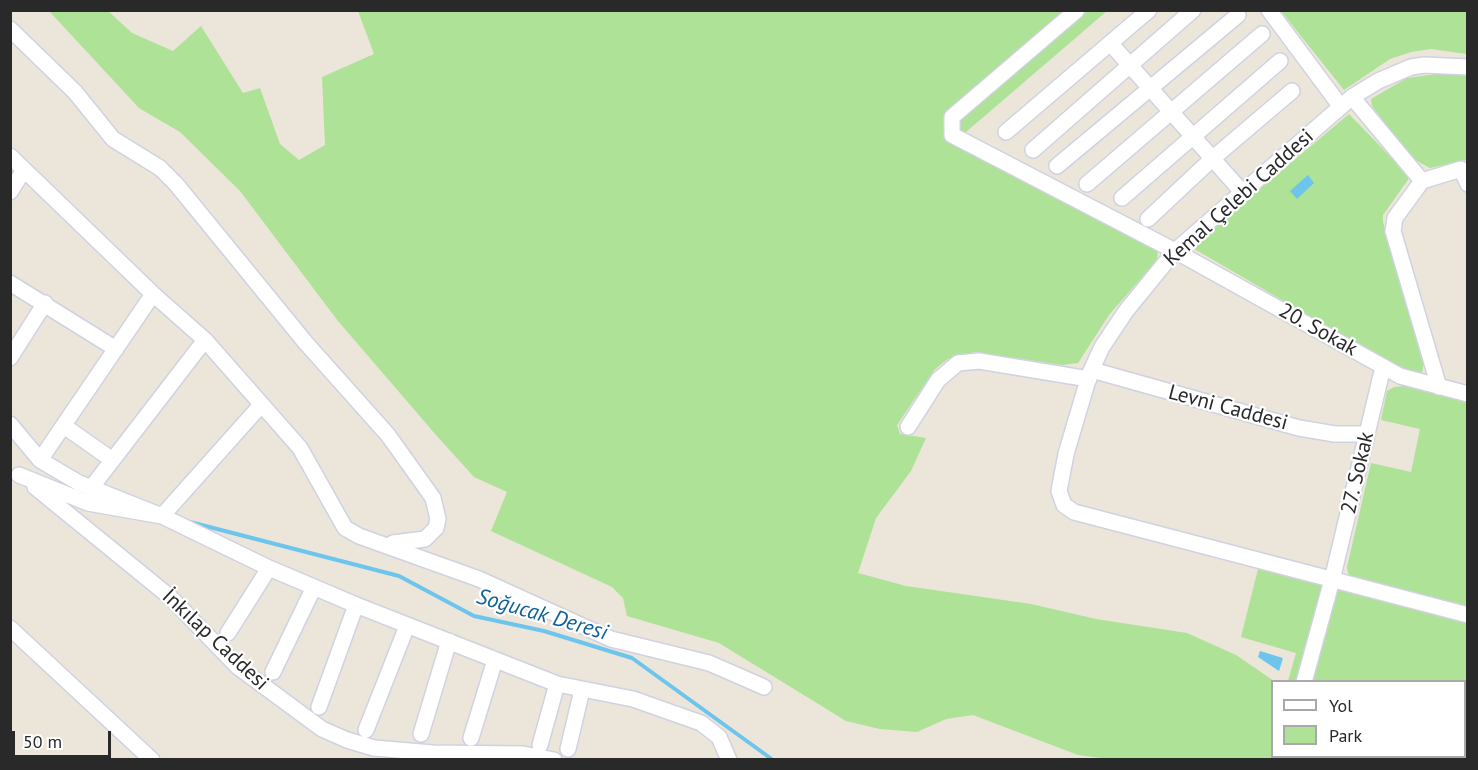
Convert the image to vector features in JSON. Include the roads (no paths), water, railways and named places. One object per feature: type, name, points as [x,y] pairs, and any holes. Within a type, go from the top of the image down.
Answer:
[{"type":"street","name":"20. Sokak","points":[[1077,10],[952,117],[952,135],[1175,251],[1400,376],[1467,394]]},
{"type":"street","points":[[1006,132],[1149,10]]},
{"type":"street","points":[[1033,150],[1193,10]]},
{"type":"street","points":[[1269,10],[1346,102],[1422,181]]},
{"type":"street","points":[[1057,166],[1238,15]]},
{"type":"street","points":[[10,29],[75,92],[113,139],[160,168],[176,184],[305,342],[388,435],[433,498],[438,519],[436,528],[425,539],[387,544]]},
{"type":"street","points":[[1087,184],[1262,34]]},
{"type":"street","points":[[1111,44],[1242,193]]},
{"type":"street","points":[[1122,198],[1280,61]]},
{"type":"street","name":"Kemal Çelebi Caddesi","points":[[1332,580],[1074,512],[1064,505],[1060,498],[1059,482],[1090,375],[1111,330],[1175,251],[1346,102],[1387,76],[1424,65],[1467,67]]},
{"type":"street","points":[[1148,219],[1212,159],[1292,91]]},
{"type":"street","points":[[10,156],[153,294],[205,340],[300,448],[345,528],[359,536],[387,544],[479,579],[611,639],[710,663],[764,687]]},
{"type":"street","points":[[1440,387],[1393,231],[1395,218],[1422,181],[1461,169],[1467,184]]},
{"type":"street","points":[[10,192],[24,170]]},
{"type":"street","points":[[10,283],[116,349]]},
{"type":"street","points":[[40,460],[153,294]]},
{"type":"street","points":[[10,358],[45,303]]},
{"type":"street","points":[[91,488],[111,459],[205,340]]},
{"type":"street","name":"Levni Caddesi","points":[[908,427],[938,380],[958,363],[979,361],[1090,375],[1299,428],[1335,434],[1367,434]]},
{"type":"street","name":"27. Sokak","points":[[1304,680],[1332,580],[1383,367]]},
{"type":"street","points":[[162,516],[261,405]]},
{"type":"street","points":[[10,424],[40,460],[65,476],[162,516],[269,568],[356,605],[556,684],[652,704],[701,723],[719,737],[729,759]]},
{"type":"street","points":[[64,426],[111,459]]},
{"type":"street","points":[[15,472],[88,503],[162,516]]},
{"type":"street","name":"İnkılap Caddesi","points":[[15,472],[170,597],[238,667],[322,729],[346,740],[374,748],[433,753],[523,754],[554,759]]},
{"type":"street","points":[[228,633],[269,568]]},
{"type":"street","points":[[1332,580],[1467,615]]},
{"type":"street","points":[[273,672],[314,587]]},
{"type":"street","points":[[319,707],[356,605]]},
{"type":"street","points":[[366,730],[407,626]]},
{"type":"street","points":[[10,628],[152,759]]},
{"type":"street","points":[[421,734],[449,641]]},
{"type":"street","points":[[471,738],[495,660]]},
{"type":"street","points":[[540,745],[556,684]]},
{"type":"street","points":[[568,749],[582,690]]},
{"type":"water","points":[[1308,175],[1314,183],[1297,199],[1290,191]]},
{"type":"water","points":[[1260,651],[1283,658],[1279,671],[1258,657]]},
{"type":"waterway","name":"Soğucak Deresi","points":[[190,522],[399,576],[474,616],[544,631],[632,658],[773,760]]}]
